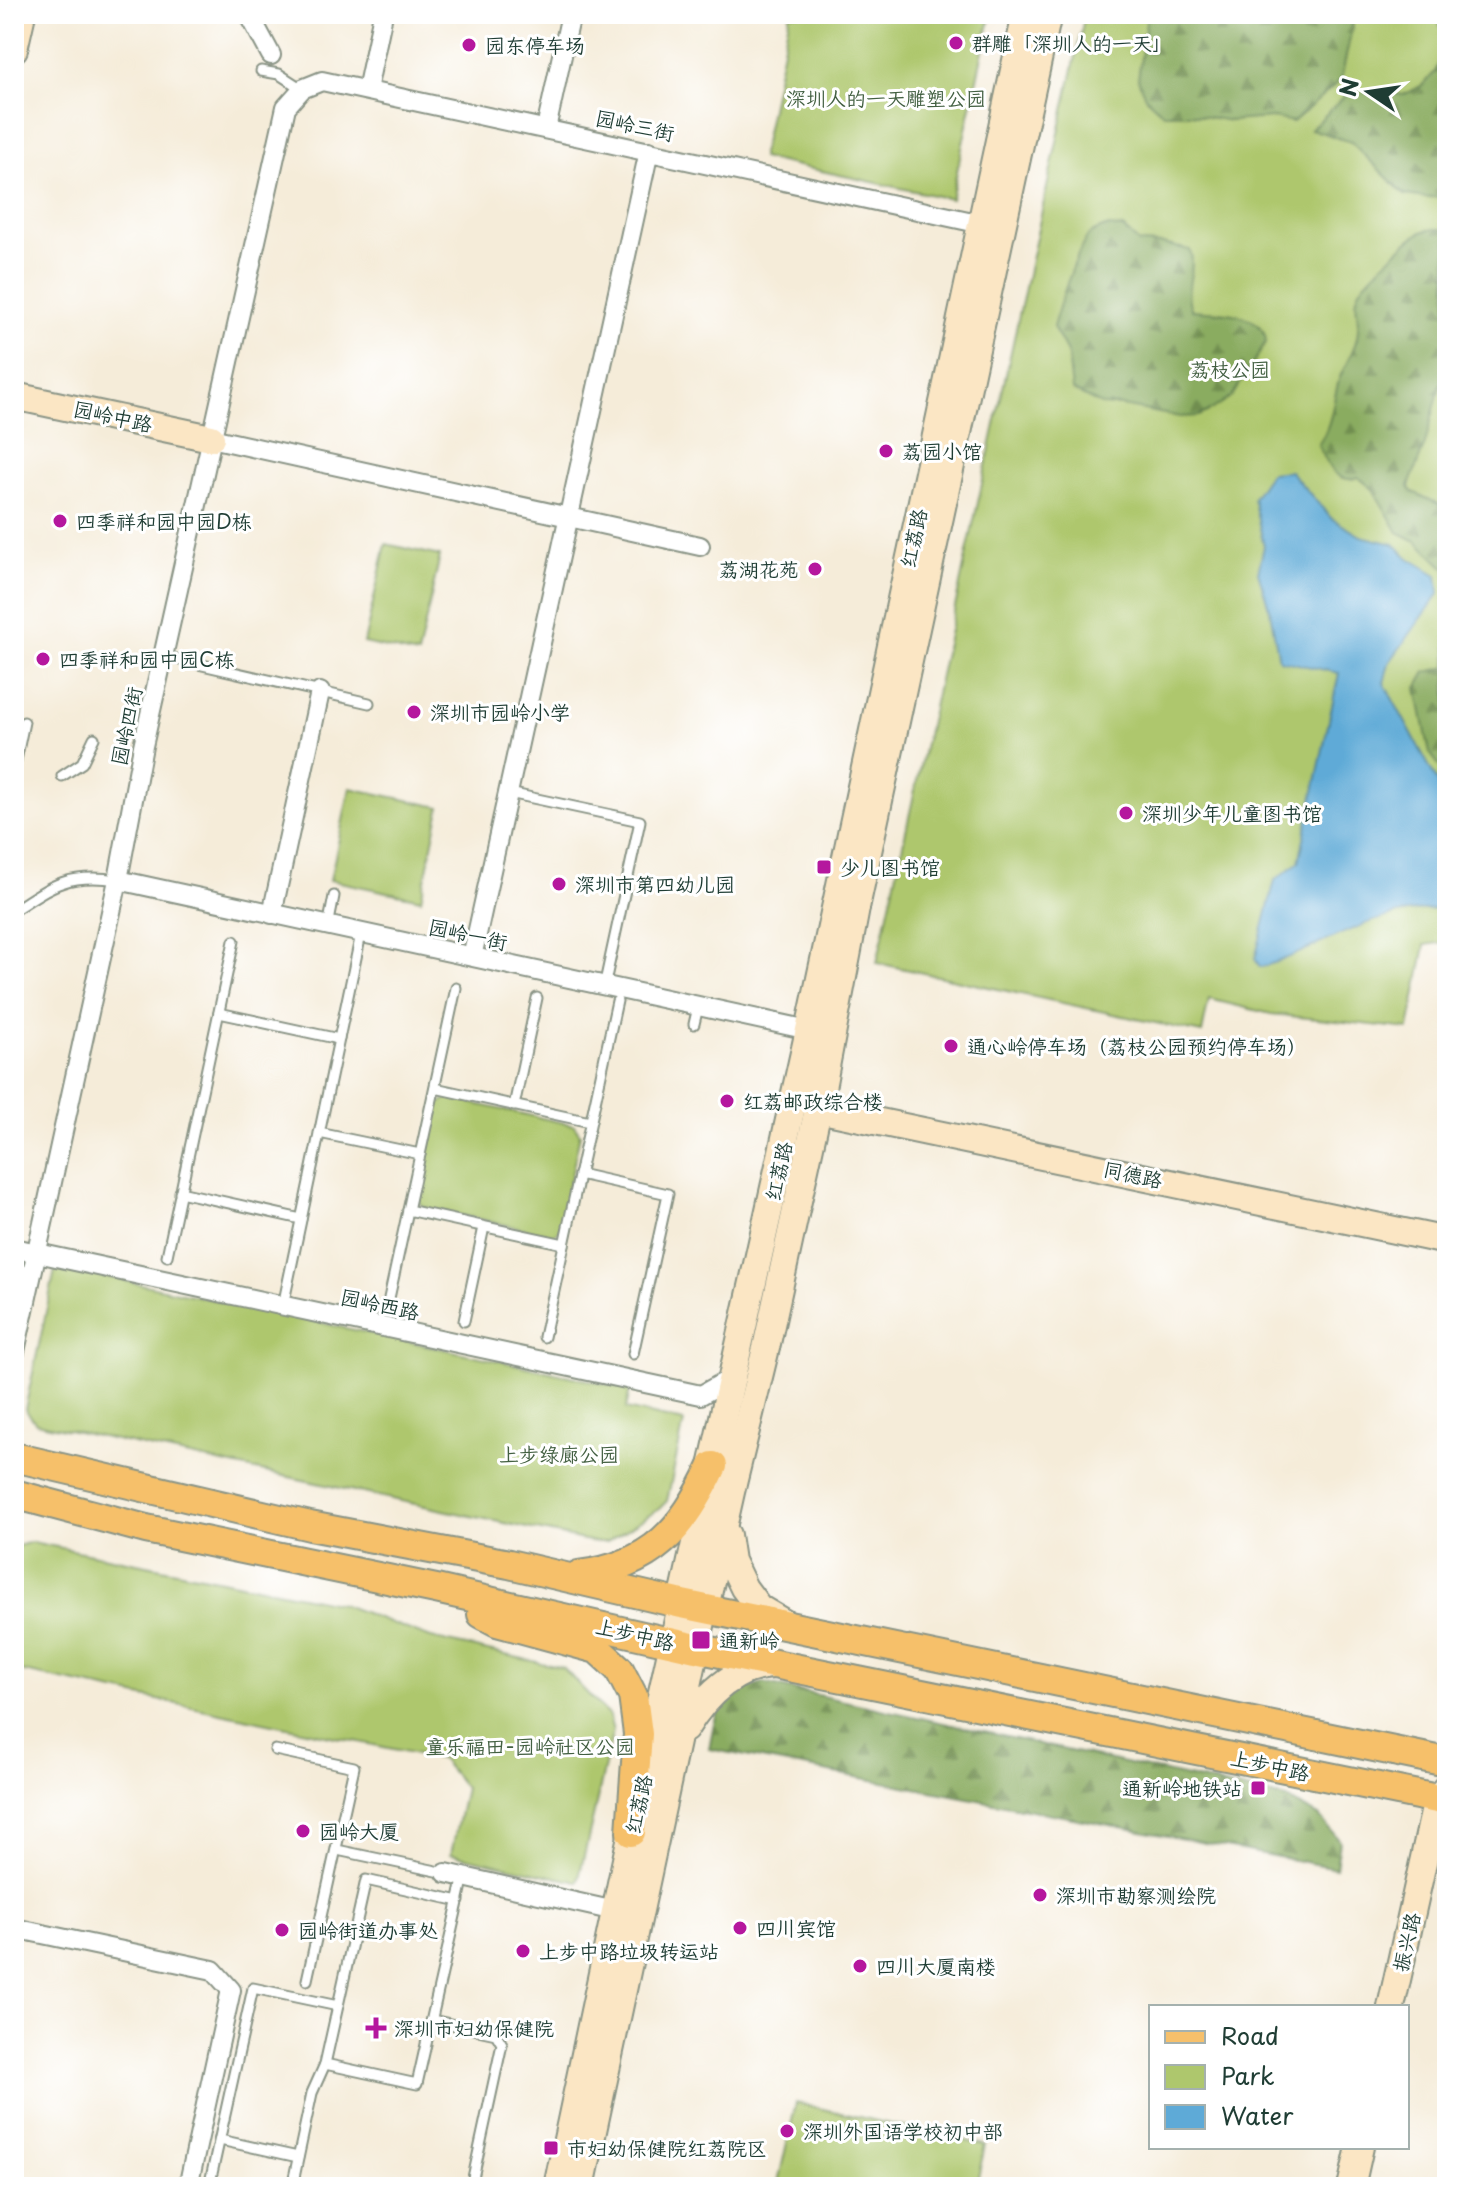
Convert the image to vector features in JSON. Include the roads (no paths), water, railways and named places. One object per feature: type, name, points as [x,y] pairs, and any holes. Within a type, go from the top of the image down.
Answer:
[{"type":"main road","points":[[14,49],[22,14]]},
{"type":"main road","name":"红荔路","points":[[694,1606],[713,1466],[1026,14]]},
{"type":"main road","name":"红荔路","points":[[557,2187],[631,1832],[694,1606],[731,1492],[766,1348],[818,1109],[860,888],[1048,14]]},
{"type":"main road","name":"园岭中路","points":[[14,396],[211,438]]},
{"type":"main road","name":"同德路","points":[[818,1109],[1447,1241]]},
{"type":"main road","name":"上步中路","points":[[14,1457],[310,1526],[1447,1762]]},
{"type":"main road","points":[[556,1575],[573,1576],[609,1570],[655,1548],[685,1519],[713,1466]]},
{"type":"main road","points":[[731,1492],[726,1531],[731,1561],[744,1588],[759,1608],[787,1625]]},
{"type":"main road","name":"上步中路","points":[[14,1494],[146,1529],[436,1589],[684,1646],[1444,1796]]},
{"type":"main road","points":[[436,1589],[497,1622],[597,1649],[619,1669],[633,1696],[638,1734],[631,1832]]},
{"type":"main road","name":"红荔路","points":[[581,2187],[675,1747],[684,1646]]},
{"type":"main road","points":[[675,1747],[695,1712],[720,1685],[749,1669],[778,1665]]},
{"type":"main road","name":"振兴路","points":[[1392,2005],[1444,1796]]},
{"type":"main road","points":[[1351,2187],[1360,2149]]},
{"type":"street","points":[[249,14],[266,63]]},
{"type":"street","points":[[367,90],[383,14]]},
{"type":"street","points":[[546,129],[571,14]]},
{"type":"street","name":"园岭三街","points":[[302,89],[322,81],[982,224]]},
{"type":"street","name":"园岭四街","points":[[14,1356],[118,880],[143,746],[286,107],[302,89]]},
{"type":"street","points":[[474,948],[649,151]]},
{"type":"street","points":[[211,438],[700,546]]},
{"type":"street","points":[[272,914],[320,692]]},
{"type":"street","name":"园岭一街","points":[[118,880],[361,934],[696,1016],[809,1030]]},
{"type":"street","name":"园岭西路","points":[[14,1248],[701,1395],[733,1377]]},
{"type":"street","points":[[455,1874],[615,1911]]},
{"type":"street","points":[[14,1928],[213,1970],[231,1990],[188,2187]]},
{"type":"lane","points":[[266,63],[302,89]]},
{"type":"lane","points":[[163,656],[369,703]]},
{"type":"lane","points":[[14,770],[24,722]]},
{"type":"lane","points":[[62,776],[82,763],[94,738]]},
{"type":"lane","points":[[509,793],[640,821],[590,1122],[544,1337]]},
{"type":"lane","points":[[14,910],[63,880],[95,877],[118,880]]},
{"type":"lane","points":[[328,927],[334,896]]},
{"type":"lane","points":[[283,1306],[361,934]]},
{"type":"lane","points":[[167,1256],[234,941]]},
{"type":"lane","points":[[388,1303],[456,988]]},
{"type":"lane","points":[[514,1106],[537,998]]},
{"type":"lane","points":[[219,1013],[339,1039]]},
{"type":"lane","points":[[435,1088],[590,1122]]},
{"type":"lane","points":[[319,1133],[420,1154]]},
{"type":"lane","points":[[579,1174],[668,1194],[633,1354]]},
{"type":"lane","points":[[180,1192],[301,1219]]},
{"type":"lane","points":[[408,1210],[564,1244]]},
{"type":"lane","points":[[464,1321],[484,1227]]},
{"type":"lane","points":[[275,1750],[354,1767],[307,1980]]},
{"type":"lane","points":[[325,2064],[417,2084],[459,1901],[455,1874],[337,1850]]},
{"type":"lane","points":[[292,2187],[312,2093],[325,2064],[366,1880],[459,1901]]},
{"type":"lane","points":[[209,2187],[253,1988],[338,2006]]},
{"type":"lane","points":[[432,2020],[496,2034],[502,2044],[471,2187]]},
{"type":"lane","points":[[220,2140],[298,2157]]},
{"type":"water","points":[[1290,471],[1331,518],[1361,536],[1394,544],[1409,558],[1437,575],[1439,594],[1389,663],[1384,683],[1447,799],[1447,910],[1414,911],[1380,919],[1260,967],[1255,959],[1275,880],[1299,862],[1339,673],[1279,660],[1270,611],[1258,572],[1264,546],[1253,498],[1270,473]]},
{"type":"place","name":"群雕「深圳人的一天」","points":[[956,43]]},
{"type":"place","name":"园东停车场","points":[[469,45]]},
{"type":"place","name":"荔园小馆","points":[[886,451]]},
{"type":"place","name":"四季祥和园中园D栋","points":[[60,521]]},
{"type":"place","name":"荔湖花苑","points":[[815,569]]},
{"type":"place","name":"四季祥和园中园C栋","points":[[43,659]]},
{"type":"place","name":"深圳市园岭小学","points":[[414,712]]},
{"type":"place","name":"深圳少年儿童图书馆","points":[[1126,813]]},
{"type":"place","name":"少儿图书馆","points":[[824,867]]},
{"type":"place","name":"深圳市第四幼儿园","points":[[559,884]]},
{"type":"place","name":"通心岭停车场（荔枝公园预约停车场）","points":[[951,1046]]},
{"type":"place","name":"红荔邮政综合楼","points":[[727,1101]]},
{"type":"place","name":"通新岭","points":[[701,1640]]},
{"type":"place","name":"通新岭地铁站","points":[[1258,1788]]},
{"type":"place","name":"园岭大厦","points":[[303,1831]]},
{"type":"place","name":"深圳市勘察测绘院","points":[[1040,1895]]},
{"type":"place","name":"四川宾馆","points":[[740,1928]]},
{"type":"place","name":"园岭街道办事处","points":[[282,1930]]},
{"type":"place","name":"上步中路垃圾转运站","points":[[523,1951]]},
{"type":"place","name":"四川大厦南楼","points":[[860,1966]]},
{"type":"place","name":"深圳市妇幼保健院","points":[[376,2028]]},
{"type":"place","name":"深圳外国语学校初中部","points":[[787,2131]]},
{"type":"place","name":"市妇幼保健院红荔院区","points":[[551,2148]]},
{"type":"park label","name":"深圳人的一天雕塑公园","points":[[886,98]]},
{"type":"park label","name":"荔枝公园","points":[[1230,369]]},
{"type":"park label","name":"上步绿廊公园","points":[[559,1454]]},
{"type":"park label","name":"童乐福田-园岭社区公园","points":[[530,1746]]}]
